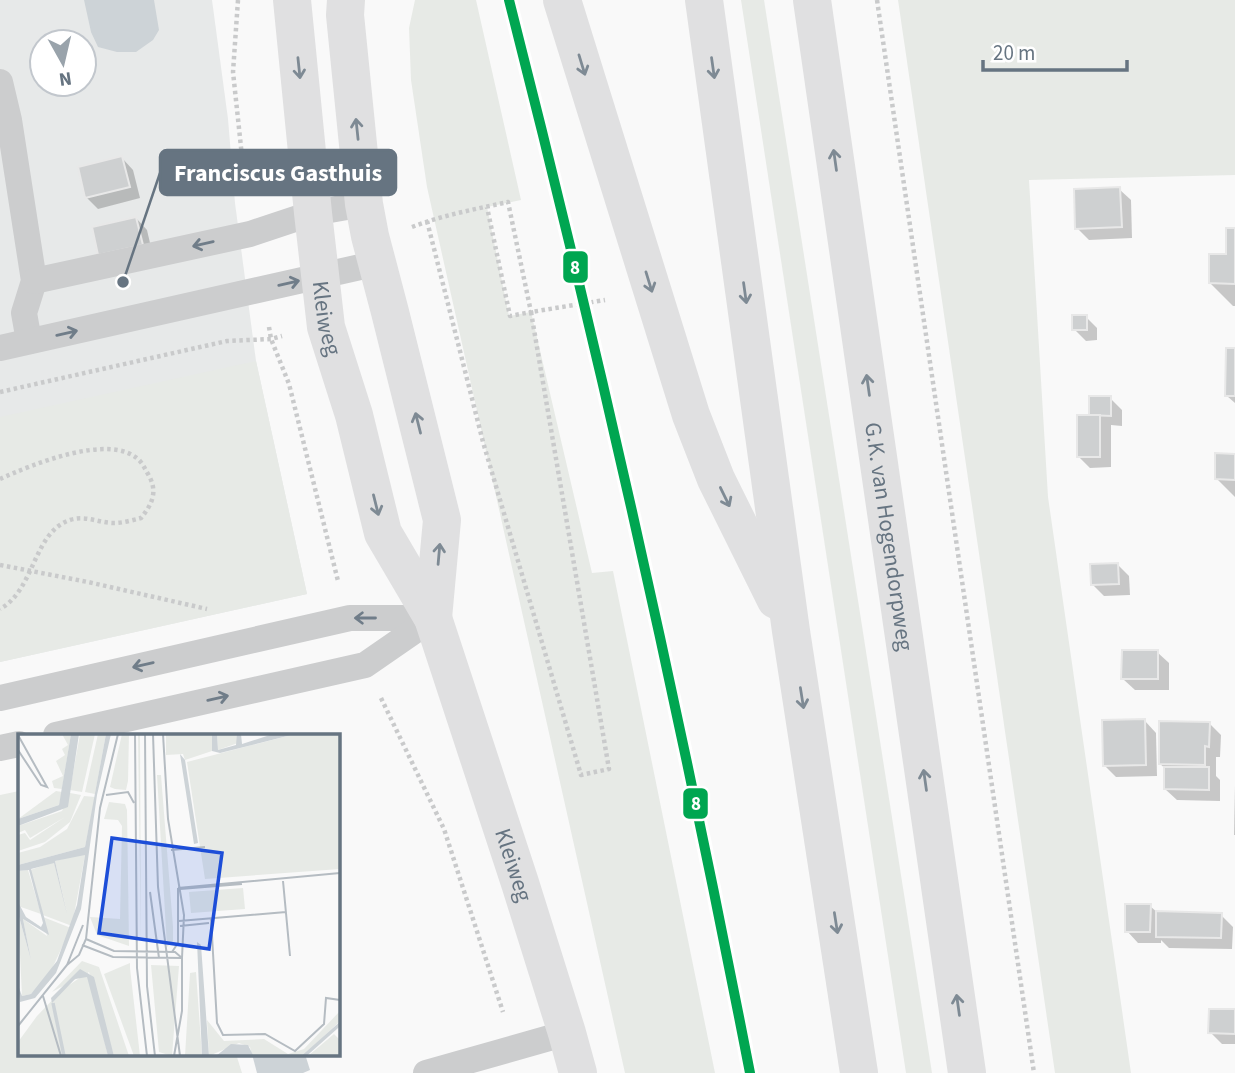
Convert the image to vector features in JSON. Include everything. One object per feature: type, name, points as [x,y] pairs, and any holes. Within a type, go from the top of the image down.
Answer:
[{"type":"main road","name":"Kleiweg","points":[[292,0],[326,327],[354,415],[383,533],[433,618],[520,883],[578,1073]]},
{"type":"main road","name":"Kleiweg","points":[[346,0],[345,15],[364,204],[442,520],[433,618]]},
{"type":"main road","points":[[562,0],[691,415],[716,479],[791,631]]},
{"type":"main road","points":[[704,0],[791,631],[859,1073]]},
{"type":"main road","name":"G.K. van Hogendorpweg","points":[[812,0],[967,1073]]},
{"type":"lane","points":[[0,82],[9,120],[34,281],[24,313],[29,341]]},
{"type":"lane","points":[[34,281],[250,233],[313,213],[364,204]]},
{"type":"lane","points":[[0,348],[377,263]]},
{"type":"lane","points":[[0,698],[350,618],[433,618]]},
{"type":"lane","points":[[60,734],[365,665],[433,618]]},
{"type":"lane","points":[[0,748],[18,744]]},
{"type":"lane","points":[[426,1073],[568,1034]]},
{"type":"path","points":[[239,0],[233,72],[250,233]]},
{"type":"path","points":[[877,0],[1034,1073]]},
{"type":"path","points":[[407,229],[427,221],[508,202],[531,312],[610,769],[581,775],[483,442],[427,221]]},
{"type":"path","points":[[487,207],[510,316],[605,300]]},
{"type":"path","points":[[263,289],[271,339],[289,384],[337,577],[350,618]]},
{"type":"path","points":[[0,392],[227,341],[271,339],[326,327]]},
{"type":"path","points":[[0,478],[59,456],[91,450],[112,450],[129,454],[140,461],[153,482],[150,507],[141,518],[115,523],[85,518],[71,520],[58,527],[46,539],[18,594],[0,609]]},
{"type":"path","points":[[0,565],[213,611]]},
{"type":"path","points":[[365,665],[444,829],[514,1047]]},
{"type":"shaded area","points":[[0,0],[212,0],[256,361],[307,594],[0,662]]},
{"type":"shaded area","points":[[84,0],[154,0],[159,30],[153,40],[136,52],[117,52],[98,47],[98,28],[90,28]]},
{"type":"shaded area","points":[[415,0],[476,0],[521,200],[487,207],[509,316],[531,312],[592,573],[613,571],[715,1073],[625,1073],[427,187],[411,80],[409,28]]},
{"type":"shaded area","points":[[741,0],[764,0],[932,1073],[906,1073]]},
{"type":"shaded area","points":[[898,0],[1235,0],[1235,175],[1029,180],[1048,497],[1131,1073],[1055,1073]]},
{"type":"shaded area","points":[[256,361],[307,594],[0,662],[0,417]]},
{"type":"shaded area","points":[[18,791],[18,1056],[237,1056],[242,1073],[0,1073],[0,795]]},
{"type":"shaded area","points":[[253,1056],[306,1056],[310,1070],[303,1073],[257,1073]]},
{"type":"building","points":[[122,156],[130,187],[85,198],[78,167]]},
{"type":"building","points":[[1120,187],[1122,227],[1075,229],[1074,189]]},
{"type":"building","points":[[136,217],[143,245],[98,255],[92,227]]},
{"type":"building","points":[[1226,228],[1235,228],[1235,284],[1209,283],[1209,254],[1226,254]]},
{"type":"building","points":[[1072,315],[1087,315],[1087,330],[1072,330]]},
{"type":"building","points":[[1226,348],[1235,348],[1235,396],[1225,396]]},
{"type":"building","points":[[1089,396],[1111,396],[1111,416],[1089,415]]},
{"type":"building","points":[[1077,415],[1100,415],[1100,457],[1077,457]]},
{"type":"building","points":[[1215,453],[1235,454],[1235,480],[1215,479]]},
{"type":"building","points":[[1118,563],[1119,584],[1091,585],[1090,564]]},
{"type":"building","points":[[1122,650],[1158,650],[1158,679],[1121,679]]},
{"type":"building","points":[[1145,719],[1146,765],[1103,766],[1102,720]]},
{"type":"building","points":[[1159,721],[1210,722],[1209,747],[1205,746],[1205,765],[1159,764]]},
{"type":"building","points":[[1164,767],[1209,767],[1209,790],[1164,789]]},
{"type":"building","points":[[1125,904],[1151,904],[1150,932],[1125,932]]},
{"type":"building","points":[[1156,911],[1222,913],[1221,938],[1156,937]]},
{"type":"building","points":[[1209,1009],[1235,1009],[1235,1034],[1208,1033]]},
{"type":"transit line","name":"8","points":[[509,0],[637,535],[696,804],[750,1073]]},
{"type":"place","name":"Franciscus Gasthuis","points":[[123,282]]}]
